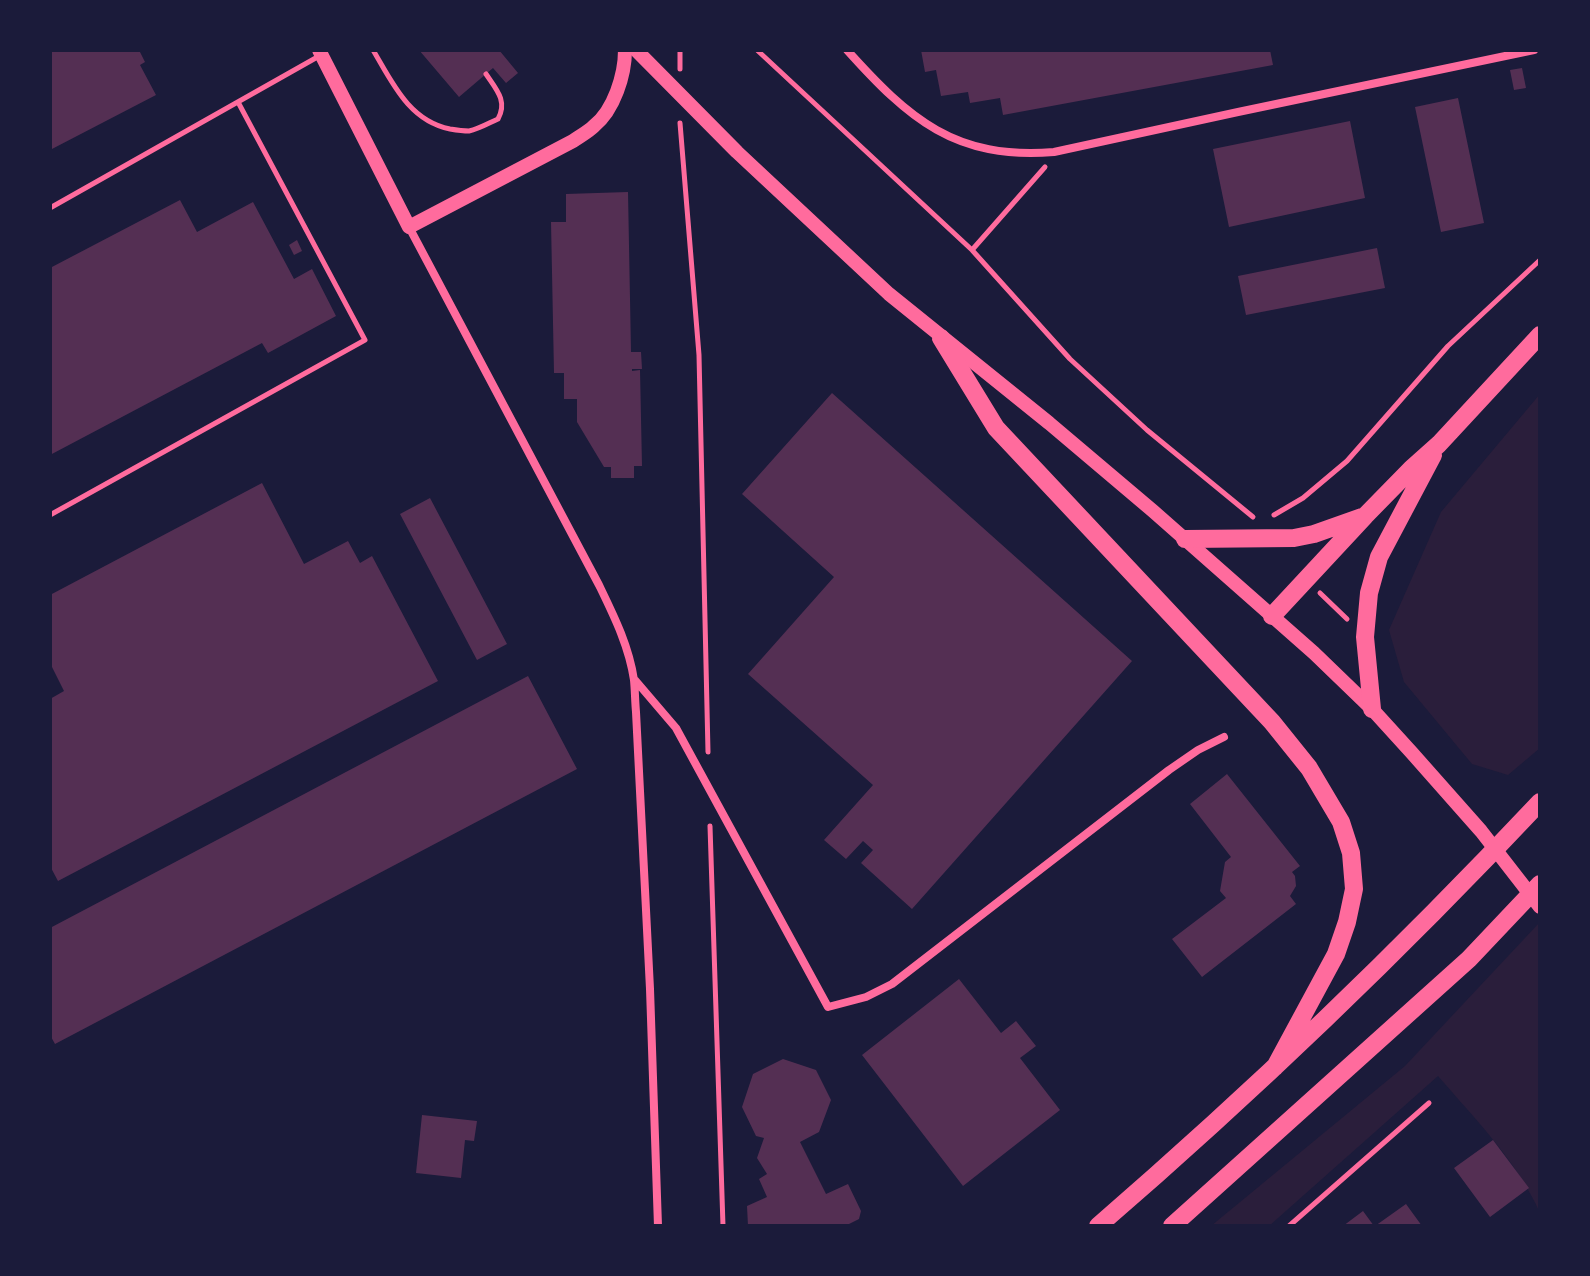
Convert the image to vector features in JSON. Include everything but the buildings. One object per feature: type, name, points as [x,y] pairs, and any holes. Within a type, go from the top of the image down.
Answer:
[{"type":"highway","points":[[1272,616],[1540,335]]},
{"type":"highway","points":[[941,338],[996,428],[1272,722],[1309,768],[1341,822],[1351,853],[1354,889],[1347,922],[1331,965],[1275,1067]]},
{"type":"highway","points":[[1372,709],[1365,637],[1369,593],[1379,557],[1439,444]]},
{"type":"highway","points":[[1185,539],[1294,538],[1365,516]]},
{"type":"highway","points":[[1098,1226],[1275,1067],[1423,924],[1540,802]]},
{"type":"highway","points":[[1172,1226],[1469,959],[1540,884]]},
{"type":"main road","points":[[320,52],[409,227],[573,141],[597,125],[610,106],[620,82],[625,50]]},
{"type":"main road","points":[[636,50],[737,152],[889,294],[1049,423],[1185,539],[1372,709],[1481,831],[1540,907]]},
{"type":"street","points":[[847,50],[884,91],[932,128],[956,140],[1013,153],[1054,152],[1534,50]]},
{"type":"street","points":[[409,227],[599,585],[628,651],[634,679],[658,1226]]},
{"type":"street","points":[[634,679],[676,728],[828,1007],[866,997],[892,984],[1169,770],[1224,737]]},
{"type":"lane","points":[[373,50],[413,111],[443,127],[468,131],[498,119],[503,110],[503,100],[486,74]]},
{"type":"lane","points":[[50,208],[320,52]]},
{"type":"lane","points":[[50,515],[365,340],[238,102]]},
{"type":"lane","points":[[1289,1226],[1429,1103]]},
{"type":"path","points":[[680,50],[680,82]]},
{"type":"path","points":[[757,50],[972,250],[1070,359],[1147,430],[1253,517],[1276,515],[1303,498],[1347,461],[1448,346],[1540,260]]},
{"type":"path","points":[[680,114],[699,355],[723,1226]]},
{"type":"path","points":[[972,250],[1044,168],[1054,152]]},
{"type":"shaded area","points":[[1540,394],[1540,748],[1508,775],[1472,764],[1404,682],[1389,630],[1441,512]]},
{"type":"shaded area","points":[[1540,922],[1540,1213],[1507,1158],[1438,1076],[1269,1226],[1211,1226],[1405,1066]]}]
